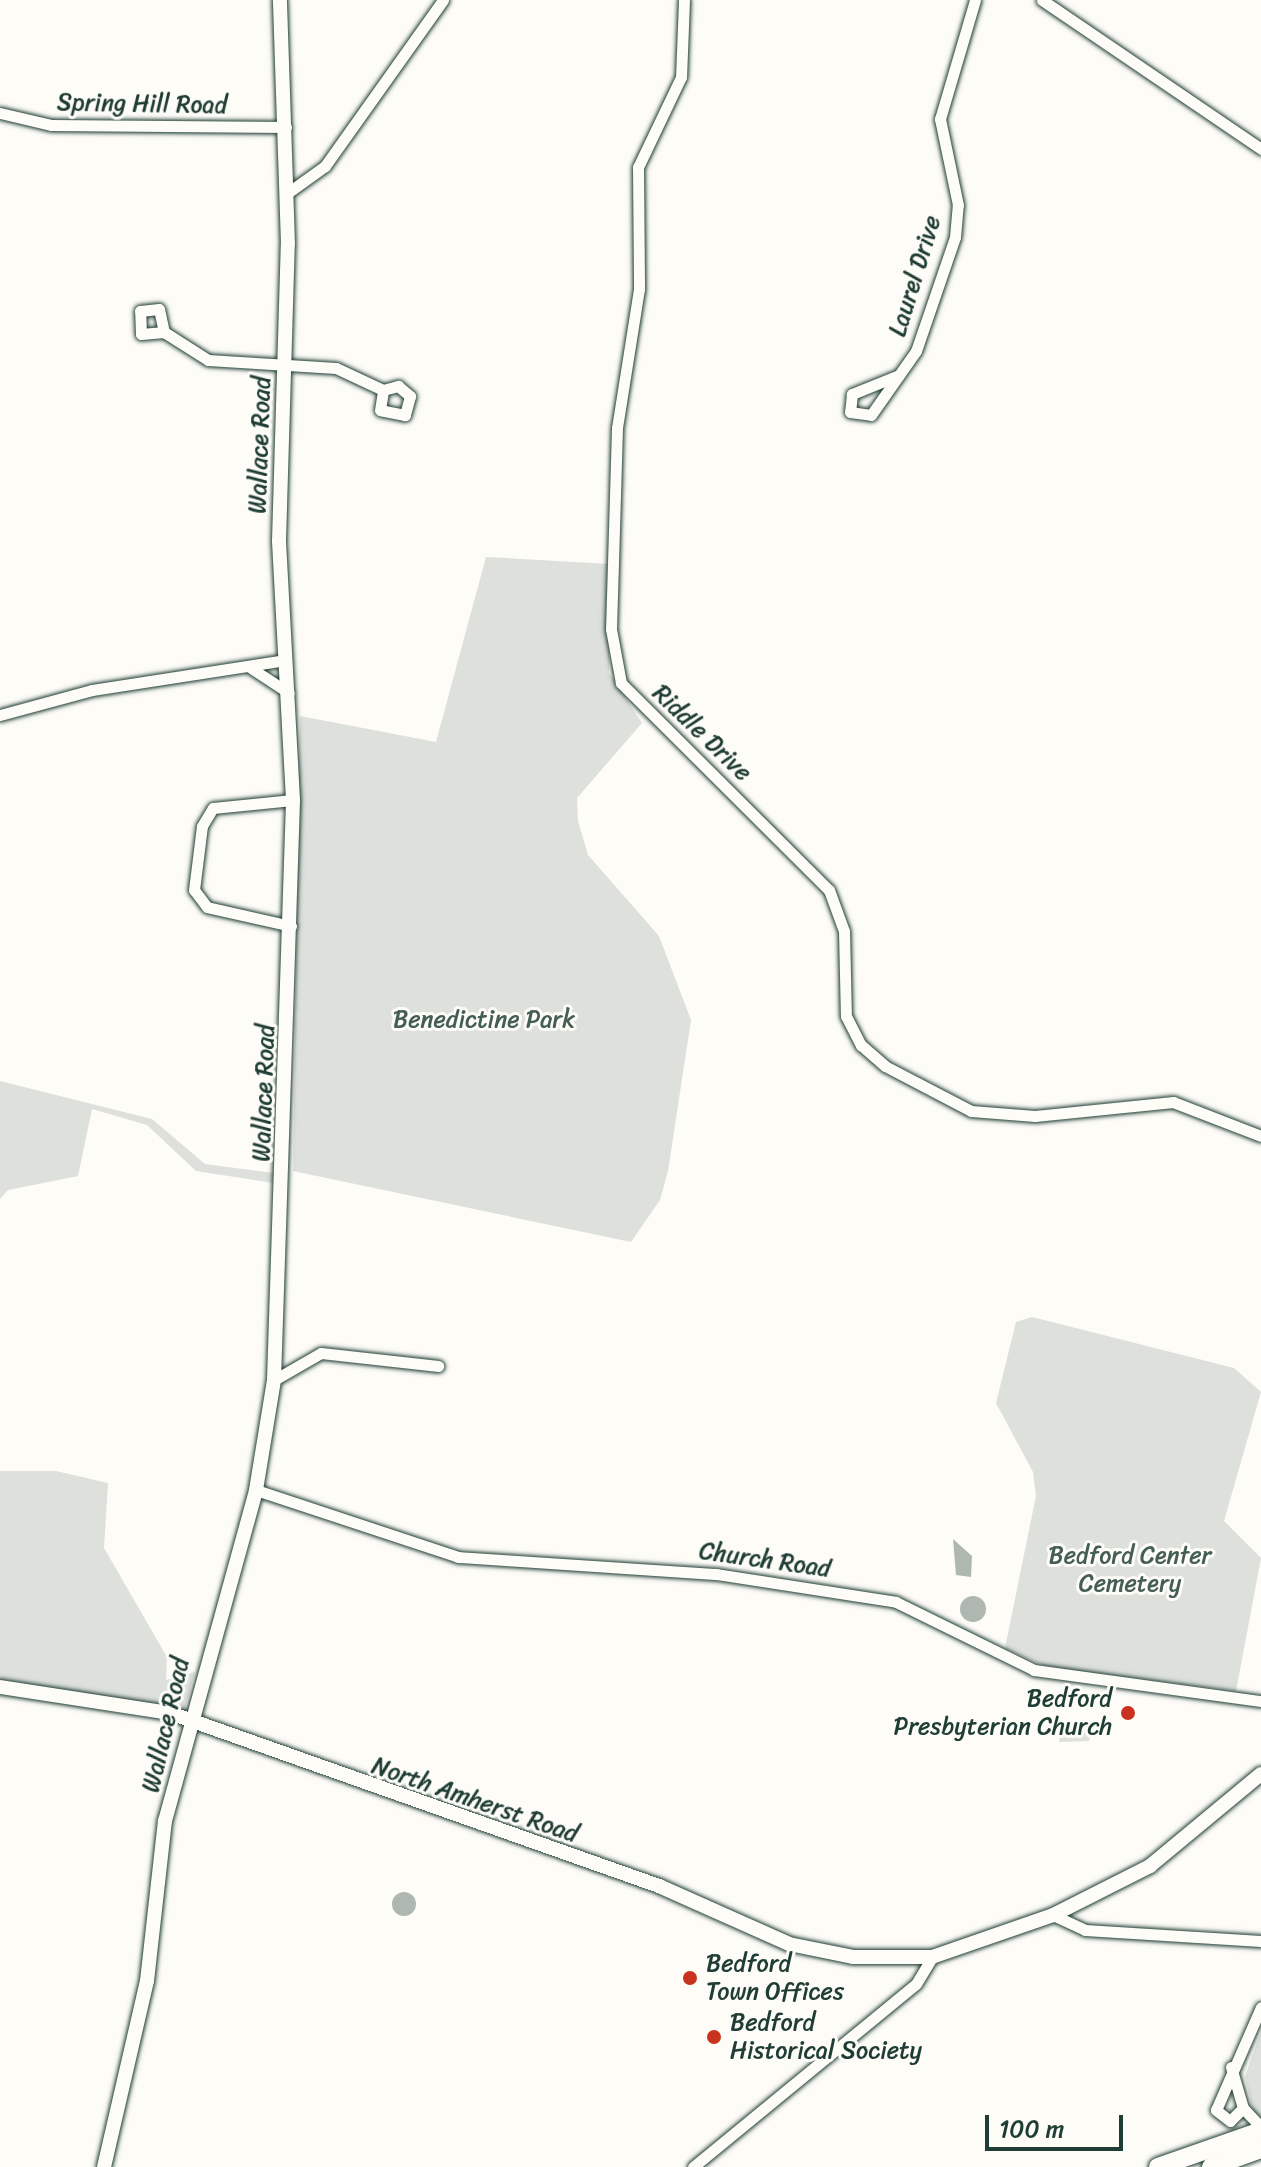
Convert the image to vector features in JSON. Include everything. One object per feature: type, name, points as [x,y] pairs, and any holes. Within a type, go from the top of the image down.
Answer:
[{"type":"highway","points":[[1159,2167],[1261,2129]]},
{"type":"highway","points":[[1211,2167],[1261,2149]]},
{"type":"street","name":"Wallace Road","points":[[104,2167],[147,1981],[165,1821],[256,1490],[274,1380],[293,800],[279,541],[285,365],[286,194],[280,0]]},
{"type":"street","points":[[286,194],[325,166],[443,0]]},
{"type":"street","name":"Riddle Drive","points":[[684,0],[681,77],[638,167],[639,289],[617,428],[611,629],[621,683],[829,890],[844,931],[846,1016],[861,1045],[885,1066],[971,1111],[1035,1116],[1162,1101],[1225,1117],[1261,1136]]},
{"type":"street","name":"Laurel Drive","points":[[899,375],[852,394],[850,412],[871,415],[899,375],[920,342],[957,227],[940,119],[975,0]]},
{"type":"street","points":[[1042,0],[1261,149]]},
{"type":"street","name":"Spring Hill Road","points":[[0,113],[51,125],[286,127]]},
{"type":"street","points":[[164,332],[208,360],[348,371],[383,390]]},
{"type":"street","points":[[0,715],[92,690],[251,668],[286,660]]},
{"type":"street","points":[[251,668],[289,693]]},
{"type":"street","points":[[291,926],[207,907],[194,890],[202,826],[213,808],[293,800]]},
{"type":"street","points":[[274,1380],[321,1353],[438,1366]]},
{"type":"street","name":"Church Road","points":[[256,1490],[458,1557],[716,1574],[896,1602],[1034,1670],[1261,1701]]},
{"type":"street","name":"North Amherst Road","points":[[0,1687],[140,1706],[659,1886],[804,1948],[932,1957]]},
{"type":"street","points":[[693,2167],[916,1984],[932,1957],[1053,1915],[1150,1866],[1261,1774]]},
{"type":"street","points":[[1053,1915],[1085,1930],[1261,1941]]},
{"type":"street","points":[[1243,2108],[1230,2121],[1216,2110],[1231,2067],[1261,2007]]},
{"type":"street","points":[[1231,2067],[1243,2108],[1261,2129]]},
{"type":"green space","name":"Benedictine Park","points":[[486,557],[610,564],[609,673],[642,723],[577,798],[578,821],[588,855],[659,936],[691,1020],[668,1171],[660,1200],[631,1242],[293,1171],[300,716],[436,742]]},
{"type":"green space","points":[[0,1081],[152,1119],[205,1164],[274,1173],[273,1183],[196,1171],[147,1125],[92,1109],[78,1176],[8,1190],[0,1199]]},
{"type":"green space","name":"Bedford Center Cemetery","points":[[1032,1317],[1234,1368],[1261,1392],[1224,1521],[1261,1558],[1236,1691],[1047,1667],[1005,1648],[1036,1496],[1033,1472],[996,1403],[1016,1322]]},
{"type":"green space","points":[[0,1471],[56,1471],[108,1483],[104,1548],[167,1657],[166,1680],[195,1672],[184,1712],[0,1683]]},
{"type":"green space","points":[[1081,1723],[1093,1727],[1089,1741],[1059,1742],[1061,1726],[1078,1732]]},
{"type":"green space","points":[[1261,2032],[1261,2117],[1255,2120],[1245,2076]]},
{"type":"shaded area","points":[[953,1539],[972,1556],[971,1577],[956,1575]]},
{"type":"shaded area","points":[[973,1596],[982,1600],[986,1609],[982,1618],[973,1622],[964,1618],[960,1609],[964,1600]]},
{"type":"shaded area","points":[[404,1892],[415,1899],[416,1904],[409,1915],[404,1916],[393,1909],[392,1904],[399,1893]]},
{"type":"place","name":"Bedford Presbyterian Church","points":[[1128,1713]]},
{"type":"place","name":"Bedford Town Offices","points":[[690,1978]]},
{"type":"place","name":"Bedford Historical Society","points":[[714,2037]]}]
